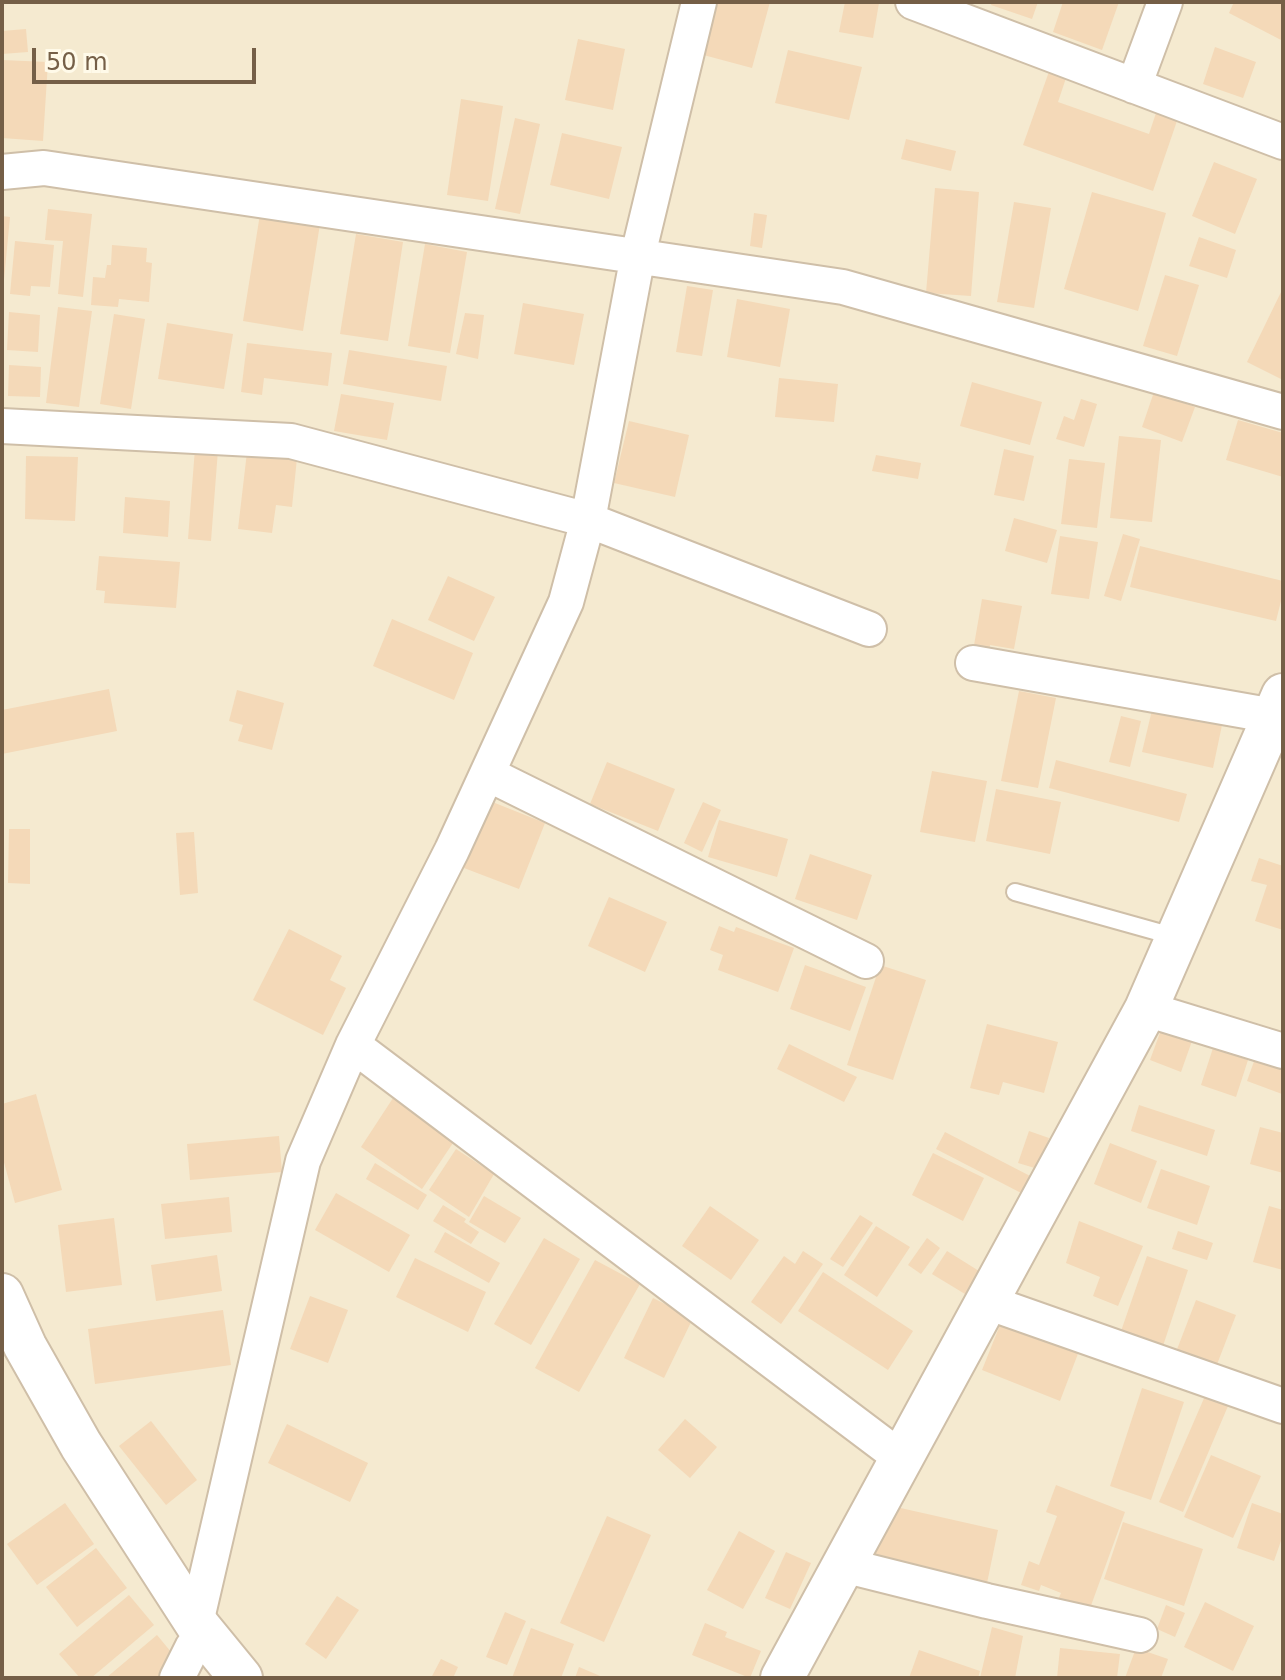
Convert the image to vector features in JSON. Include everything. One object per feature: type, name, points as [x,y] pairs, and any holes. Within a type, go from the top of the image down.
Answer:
[{"type":"street","points":[[177,1678],[200,1627],[303,1161],[353,1045],[452,850],[566,602],[588,520],[638,255],[699,2]]},
{"type":"street","points":[[913,2],[1283,142]]},
{"type":"street","points":[[1134,86],[1165,2]]},
{"type":"street","points":[[2,172],[44,168],[843,287],[1283,412]]},
{"type":"street","points":[[2,426],[291,441],[588,520],[869,629]]},
{"type":"street","points":[[782,1678],[1146,1009],[1275,728],[973,663]]},
{"type":"street","points":[[488,774],[866,961]]},
{"type":"street","points":[[1146,1009],[1283,1051]]},
{"type":"street","points":[[353,1045],[901,1458]]},
{"type":"street","points":[[2,1295],[25,1346],[81,1445],[200,1627],[241,1678]]},
{"type":"street","points":[[987,1302],[1283,1406]]},
{"type":"street","points":[[843,1565],[1140,1635]]},
{"type":"lane","points":[[1015,892],[1177,937]]},
{"type":"shaded area","points":[[2,2],[1283,2],[1283,1678],[2,1678]]},
{"type":"building","points":[[710,2],[770,2],[752,68],[696,53]]},
{"type":"building","points":[[845,2],[879,3],[873,38],[839,32]]},
{"type":"building","points":[[992,2],[1038,2],[1032,19],[991,5]]},
{"type":"building","points":[[1063,2],[1119,2],[1102,50],[1053,32]]},
{"type":"building","points":[[1234,2],[1283,2],[1283,41],[1229,13]]},
{"type":"building","points":[[26,29],[28,52],[2,54],[2,31]]},
{"type":"building","points":[[578,39],[625,49],[613,110],[565,100]]},
{"type":"building","points":[[1215,47],[1256,62],[1243,98],[1203,84]]},
{"type":"building","points":[[788,50],[862,67],[849,120],[775,103]]},
{"type":"building","points":[[2,60],[48,62],[43,141],[2,138]]},
{"type":"building","points":[[1051,66],[1068,72],[1058,102],[1149,134],[1157,110],[1178,118],[1153,191],[1023,145]]},
{"type":"building","points":[[461,99],[503,106],[488,201],[447,195]]},
{"type":"building","points":[[515,118],[540,124],[520,214],[495,209]]},
{"type":"building","points":[[562,133],[622,147],[609,199],[550,185]]},
{"type":"building","points":[[906,139],[956,151],[951,171],[901,159]]},
{"type":"building","points":[[1214,162],[1257,179],[1235,234],[1192,216]]},
{"type":"building","points":[[935,188],[979,192],[971,296],[926,293]]},
{"type":"building","points":[[1092,192],[1166,213],[1138,311],[1064,289]]},
{"type":"building","points":[[1014,202],[1051,208],[1034,308],[997,302]]},
{"type":"building","points":[[48,209],[92,214],[83,297],[58,294],[63,241],[45,240]]},
{"type":"building","points":[[754,213],[767,215],[762,248],[750,246]]},
{"type":"building","points":[[260,214],[320,224],[303,331],[243,321]]},
{"type":"building","points":[[2,216],[10,217],[4,280],[2,280]]},
{"type":"building","points":[[356,234],[403,242],[388,341],[340,334]]},
{"type":"building","points":[[1199,237],[1236,250],[1227,278],[1189,266]]},
{"type":"building","points":[[15,241],[54,245],[50,287],[31,286],[30,296],[10,294]]},
{"type":"building","points":[[425,244],[467,252],[450,353],[408,346]]},
{"type":"building","points":[[112,245],[147,248],[146,262],[152,263],[149,302],[119,299],[118,307],[91,305],[93,277],[105,278],[107,265],[111,265]]},
{"type":"building","points":[[1165,275],[1199,285],[1177,356],[1143,346]]},
{"type":"building","points":[[687,286],[713,290],[702,356],[676,352]]},
{"type":"building","points":[[1283,288],[1283,380],[1247,362]]},
{"type":"building","points":[[737,299],[790,309],[780,367],[727,357]]},
{"type":"building","points":[[523,303],[584,314],[574,365],[514,354]]},
{"type":"building","points":[[58,307],[92,311],[79,407],[46,403]]},
{"type":"building","points":[[9,312],[40,315],[38,352],[7,350]]},
{"type":"building","points":[[465,313],[484,315],[478,359],[456,354]]},
{"type":"building","points":[[114,314],[145,319],[131,409],[100,404]]},
{"type":"building","points":[[167,323],[233,334],[224,389],[158,379]]},
{"type":"building","points":[[247,343],[332,353],[328,386],[264,378],[262,395],[241,392]]},
{"type":"building","points":[[349,350],[447,366],[441,401],[343,384]]},
{"type":"building","points":[[9,365],[41,367],[40,397],[8,396]]},
{"type":"building","points":[[779,378],[838,384],[834,422],[775,417]]},
{"type":"building","points":[[972,382],[1042,402],[1030,445],[960,426]]},
{"type":"building","points":[[1154,392],[1195,407],[1182,442],[1142,427]]},
{"type":"building","points":[[341,394],[394,403],[387,440],[334,431]]},
{"type":"building","points":[[1081,399],[1097,404],[1084,447],[1056,439],[1064,416],[1074,420]]},
{"type":"building","points":[[1238,420],[1283,433],[1283,477],[1226,460]]},
{"type":"building","points":[[629,421],[689,435],[675,497],[614,483]]},
{"type":"building","points":[[1119,436],[1161,440],[1152,522],[1110,518]]},
{"type":"building","points":[[195,448],[218,450],[211,541],[188,539]]},
{"type":"building","points":[[1004,449],[1034,456],[1024,501],[994,495]]},
{"type":"building","points":[[247,452],[297,458],[292,507],[276,505],[272,533],[238,529]]},
{"type":"building","points":[[876,455],[921,463],[918,479],[872,471]]},
{"type":"building","points":[[26,456],[78,457],[75,521],[25,519]]},
{"type":"building","points":[[1069,459],[1105,463],[1097,528],[1061,524]]},
{"type":"building","points":[[125,497],[170,501],[168,537],[123,533]]},
{"type":"building","points":[[1014,518],[1057,530],[1047,563],[1005,551]]},
{"type":"building","points":[[1123,534],[1140,539],[1121,601],[1104,596]]},
{"type":"building","points":[[1060,536],[1098,542],[1089,599],[1051,594]]},
{"type":"building","points":[[1140,546],[1283,581],[1276,621],[1130,587]]},
{"type":"building","points":[[99,556],[180,562],[176,608],[104,603],[105,591],[96,590]]},
{"type":"building","points":[[448,576],[495,597],[474,641],[428,620]]},
{"type":"building","points":[[982,599],[1022,606],[1014,649],[990,645],[989,653],[973,651]]},
{"type":"building","points":[[392,619],[473,653],[454,700],[373,666]]},
{"type":"building","points":[[109,689],[117,731],[2,754],[2,710]]},
{"type":"building","points":[[237,690],[284,703],[272,750],[238,741],[243,725],[229,721]]},
{"type":"building","points":[[1019,691],[1056,698],[1038,788],[1001,781]]},
{"type":"building","points":[[1152,710],[1222,725],[1213,768],[1142,752]]},
{"type":"building","points":[[1121,716],[1141,721],[1130,767],[1109,762]]},
{"type":"building","points":[[1056,760],[1187,794],[1179,822],[1049,788]]},
{"type":"building","points":[[607,762],[675,789],[658,831],[590,804]]},
{"type":"building","points":[[932,771],[987,781],[975,842],[920,832]]},
{"type":"building","points":[[996,789],[1061,802],[1050,854],[986,841]]},
{"type":"building","points":[[490,801],[545,823],[519,889],[464,868]]},
{"type":"building","points":[[703,802],[721,810],[702,852],[684,843]]},
{"type":"building","points":[[719,820],[788,839],[777,877],[708,857]]},
{"type":"building","points":[[9,829],[30,829],[30,884],[8,883]]},
{"type":"building","points":[[194,832],[198,893],[180,895],[176,833]]},
{"type":"building","points":[[810,854],[872,875],[857,920],[795,899]]},
{"type":"building","points":[[1259,858],[1283,866],[1283,930],[1255,921],[1267,885],[1251,881]]},
{"type":"building","points":[[609,897],[667,922],[645,972],[588,946]]},
{"type":"building","points":[[719,926],[734,932],[736,927],[794,948],[778,992],[718,970],[723,955],[710,950]]},
{"type":"building","points":[[289,929],[342,956],[330,980],[346,988],[323,1035],[253,1000]]},
{"type":"building","points":[[805,965],[866,987],[850,1031],[790,1009]]},
{"type":"building","points":[[880,965],[926,980],[893,1080],[847,1065]]},
{"type":"building","points":[[987,1024],[1058,1042],[1044,1093],[1003,1082],[999,1095],[970,1088]]},
{"type":"building","points":[[1161,1030],[1192,1041],[1181,1072],[1150,1060]]},
{"type":"building","points":[[789,1044],[857,1077],[844,1102],[777,1069]]},
{"type":"building","points":[[1213,1048],[1248,1060],[1236,1097],[1201,1085]]},
{"type":"building","points":[[1257,1053],[1283,1062],[1282,1094],[1247,1081]]},
{"type":"building","points":[[36,1094],[62,1190],[15,1203],[2,1155],[2,1104]]},
{"type":"building","points":[[395,1095],[457,1137],[422,1189],[361,1147]]},
{"type":"building","points":[[1139,1105],[1215,1130],[1207,1156],[1131,1131]]},
{"type":"building","points":[[1260,1127],[1283,1133],[1283,1173],[1250,1164]]},
{"type":"building","points":[[1029,1131],[1049,1138],[1038,1169],[1018,1163]]},
{"type":"building","points":[[945,1132],[1034,1178],[1025,1195],[936,1149]]},
{"type":"building","points":[[279,1136],[282,1172],[190,1180],[187,1144]]},
{"type":"building","points":[[1110,1143],[1157,1161],[1141,1203],[1094,1184]]},
{"type":"building","points":[[456,1149],[494,1174],[469,1217],[429,1190]]},
{"type":"building","points":[[933,1153],[984,1178],[963,1221],[912,1195]]},
{"type":"building","points":[[375,1163],[427,1195],[418,1210],[366,1179]]},
{"type":"building","points":[[1161,1169],[1210,1186],[1197,1225],[1147,1208]]},
{"type":"building","points":[[336,1193],[410,1235],[389,1272],[315,1230]]},
{"type":"building","points":[[484,1196],[521,1218],[505,1243],[469,1222]]},
{"type":"building","points":[[229,1197],[232,1232],[165,1239],[161,1204]]},
{"type":"building","points":[[443,1205],[466,1219],[464,1222],[479,1232],[471,1244],[433,1221]]},
{"type":"building","points":[[710,1206],[759,1240],[731,1280],[682,1246]]},
{"type":"building","points":[[1269,1206],[1283,1210],[1283,1270],[1253,1262]]},
{"type":"building","points":[[860,1215],[873,1223],[843,1267],[830,1259]]},
{"type":"building","points":[[114,1218],[122,1285],[66,1292],[58,1225]]},
{"type":"building","points":[[1079,1221],[1143,1246],[1118,1306],[1093,1296],[1100,1277],[1066,1263]]},
{"type":"building","points":[[876,1226],[910,1247],[877,1297],[844,1275]]},
{"type":"building","points":[[1178,1231],[1213,1243],[1207,1260],[1172,1249]]},
{"type":"building","points":[[445,1232],[500,1263],[489,1283],[434,1252]]},
{"type":"building","points":[[544,1238],[580,1259],[531,1345],[494,1324]]},
{"type":"building","points":[[927,1238],[940,1248],[921,1274],[908,1265]]},
{"type":"building","points":[[803,1251],[823,1264],[781,1324],[751,1302],[784,1256],[795,1264]]},
{"type":"building","points":[[947,1251],[979,1271],[965,1294],[932,1274]]},
{"type":"building","points":[[217,1255],[222,1291],[156,1301],[151,1265]]},
{"type":"building","points":[[1147,1256],[1188,1270],[1162,1349],[1120,1334]]},
{"type":"building","points":[[415,1258],[486,1292],[468,1332],[396,1297]]},
{"type":"building","points":[[595,1260],[640,1284],[579,1392],[535,1368]]},
{"type":"building","points":[[823,1272],[913,1331],[888,1370],[798,1311]]},
{"type":"building","points":[[310,1296],[348,1310],[328,1363],[290,1349]]},
{"type":"building","points":[[653,1298],[693,1318],[664,1378],[624,1358]]},
{"type":"building","points":[[1196,1300],[1236,1315],[1216,1367],[1176,1352]]},
{"type":"building","points":[[223,1310],[231,1365],[95,1384],[88,1329]]},
{"type":"building","points":[[1002,1320],[1079,1351],[1060,1401],[982,1370]]},
{"type":"building","points":[[1142,1388],[1184,1402],[1151,1500],[1110,1486]]},
{"type":"building","points":[[1205,1396],[1228,1406],[1183,1512],[1159,1502]]},
{"type":"building","points":[[685,1419],[717,1447],[690,1478],[658,1450]]},
{"type":"building","points":[[151,1421],[197,1480],[166,1505],[119,1446]]},
{"type":"building","points":[[287,1424],[368,1463],[350,1502],[268,1463]]},
{"type":"building","points":[[1211,1455],[1261,1476],[1233,1538],[1184,1517]]},
{"type":"building","points":[[1056,1485],[1125,1512],[1089,1611],[1058,1600],[1061,1593],[1041,1585],[1039,1591],[1021,1585],[1029,1561],[1039,1565],[1057,1516],[1046,1512]]},
{"type":"building","points":[[65,1503],[94,1544],[37,1585],[7,1544]]},
{"type":"building","points":[[1252,1503],[1283,1514],[1283,1535],[1274,1561],[1237,1548]]},
{"type":"building","points":[[883,1504],[998,1530],[986,1588],[870,1562]]},
{"type":"building","points":[[607,1516],[651,1535],[604,1642],[560,1623]]},
{"type":"building","points":[[1123,1522],[1203,1549],[1184,1606],[1104,1579]]},
{"type":"building","points":[[739,1531],[775,1551],[743,1609],[707,1590]]},
{"type":"building","points":[[96,1548],[127,1588],[77,1627],[46,1587]]},
{"type":"building","points":[[786,1552],[811,1563],[790,1609],[765,1598]]},
{"type":"building","points":[[129,1595],[154,1625],[91,1678],[80,1678],[59,1654]]},
{"type":"building","points":[[337,1596],[359,1610],[326,1659],[305,1644]]},
{"type":"building","points":[[1205,1602],[1254,1626],[1233,1671],[1184,1647]]},
{"type":"building","points":[[1166,1605],[1185,1613],[1175,1637],[1157,1629]]},
{"type":"building","points":[[505,1612],[526,1621],[507,1665],[486,1657]]},
{"type":"building","points":[[705,1623],[727,1632],[725,1637],[761,1651],[750,1678],[692,1655]]},
{"type":"building","points":[[992,1627],[1023,1636],[1015,1678],[980,1678]]},
{"type":"building","points":[[531,1628],[574,1644],[561,1678],[512,1678]]},
{"type":"building","points":[[157,1635],[176,1658],[165,1678],[106,1678]]},
{"type":"building","points":[[1060,1648],[1120,1654],[1117,1678],[1057,1678]]},
{"type":"building","points":[[1136,1648],[1168,1659],[1161,1678],[1125,1678]]},
{"type":"building","points":[[919,1650],[980,1671],[978,1678],[909,1678]]},
{"type":"building","points":[[441,1659],[458,1667],[453,1678],[431,1678]]},
{"type":"building","points":[[579,1667],[605,1678],[575,1678]]}]
